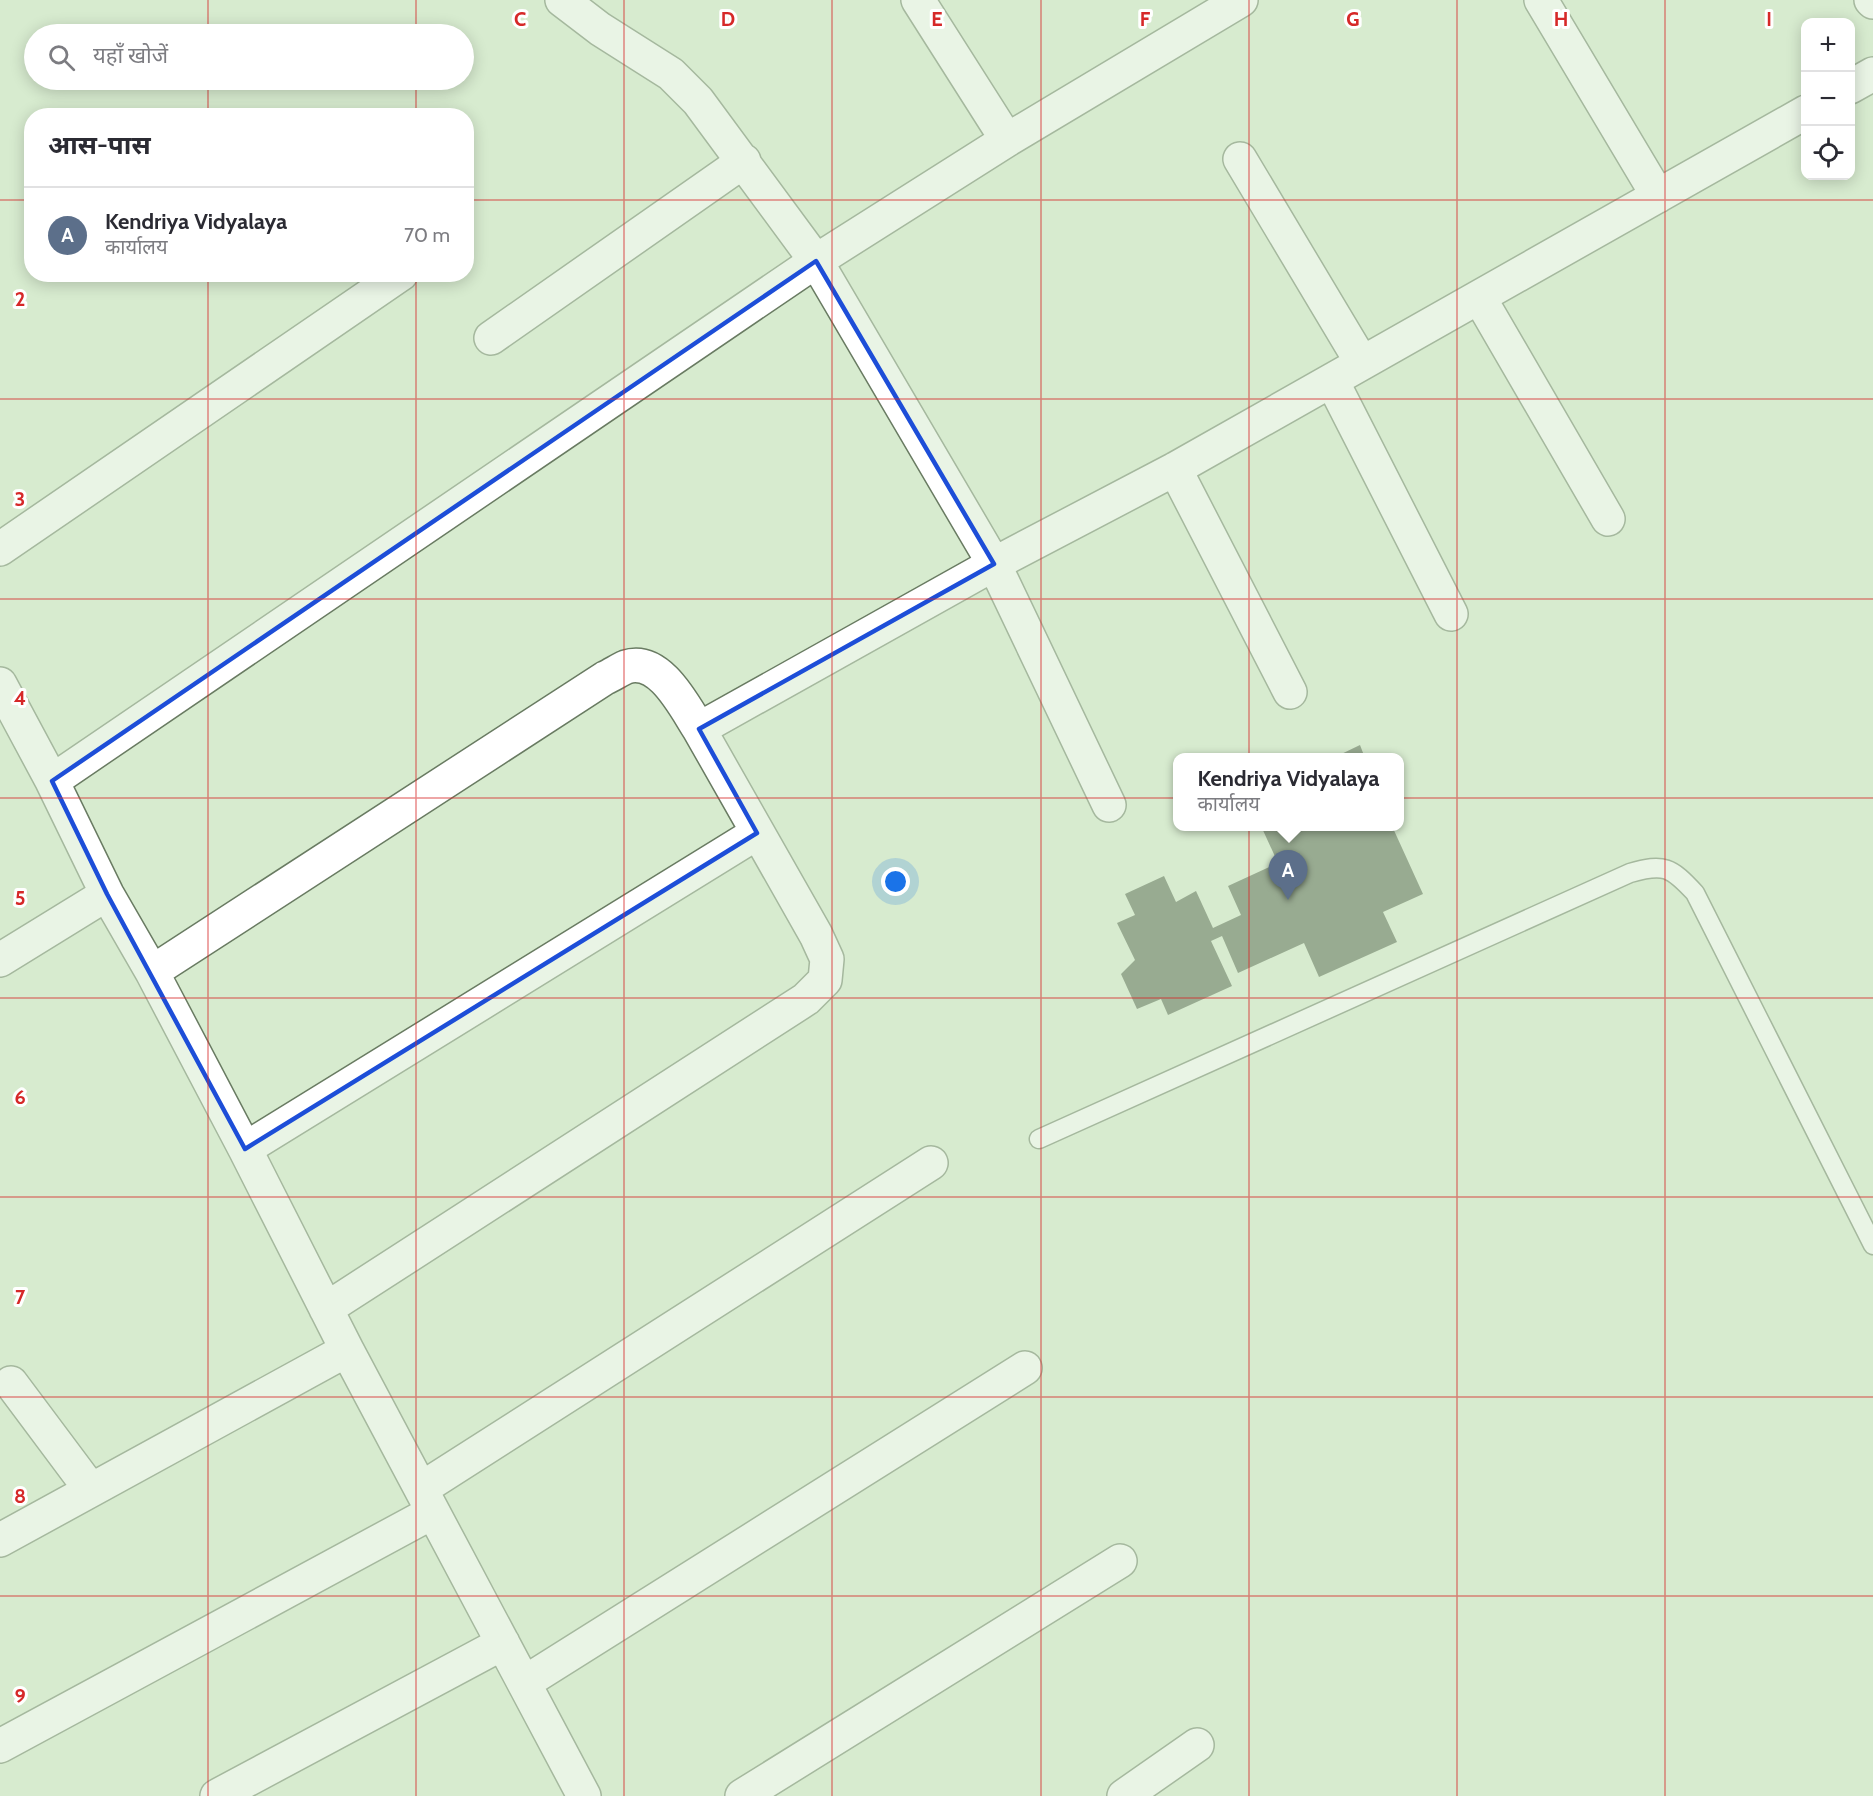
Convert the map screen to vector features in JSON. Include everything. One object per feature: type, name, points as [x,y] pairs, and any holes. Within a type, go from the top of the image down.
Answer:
[{"type":"street","points":[[562,0],[600,29],[636,50],[670,74],[698,101],[816,261],[994,564],[1109,805]]},
{"type":"street","points":[[918,0],[1007,140]]},
{"type":"street","points":[[52,781],[816,261],[1007,140],[1241,0]]},
{"type":"street","points":[[1541,0],[1658,196]]},
{"type":"street","points":[[1855,85],[1873,74]]},
{"type":"street","points":[[699,729],[994,564],[1175,469],[1801,115]]},
{"type":"street","points":[[1240,159],[1362,363]]},
{"type":"street","points":[[491,338],[744,161]]},
{"type":"street","points":[[0,549],[389,282]]},
{"type":"street","points":[[1479,297],[1608,519]]},
{"type":"street","points":[[1332,381],[1451,614]]},
{"type":"street","points":[[1175,469],[1290,692]]},
{"type":"street","points":[[152,972],[605,678],[628,666],[646,667],[666,680],[699,729],[816,935],[827,959],[825,980],[806,999],[326,1309]]},
{"type":"street","points":[[2,693],[52,781],[107,894],[152,972],[347,1350],[584,1796]]},
{"type":"street","points":[[245,1149],[757,833]]},
{"type":"street","points":[[0,960],[107,894]]},
{"type":"street","points":[[0,1746],[427,1501],[931,1163]]},
{"type":"street","points":[[0,1540],[347,1350]]},
{"type":"street","points":[[524,1683],[1025,1368]]},
{"type":"street","points":[[4,1379],[90,1490]]},
{"type":"street","points":[[742,1796],[1120,1561]]},
{"type":"street","points":[[217,1796],[503,1643]]},
{"type":"street","points":[[1124,1796],[1197,1745]]},
{"type":"lane","points":[[1039,1139],[1630,873],[1652,866],[1676,873],[1695,893],[1873,1245]]},
{"type":"highlighted area","points":[[816,261],[994,564],[699,729],[757,833],[245,1149],[107,894],[52,781]]},
{"type":"building","points":[[1360,745],[1363,753],[1343,753]]},
{"type":"building","points":[[1263,831],[1394,831],[1423,894],[1383,912],[1397,942],[1319,977],[1304,943],[1238,973],[1222,936],[1211,941],[1232,986],[1168,1015],[1161,999],[1137,1009],[1121,974],[1135,960],[1117,923],[1135,915],[1125,894],[1164,876],[1176,902],[1196,891],[1213,928],[1241,915],[1228,886],[1278,863]]},
{"type":"place","name":"Kendriya Vidyalaya","points":[[1288,900]]}]
